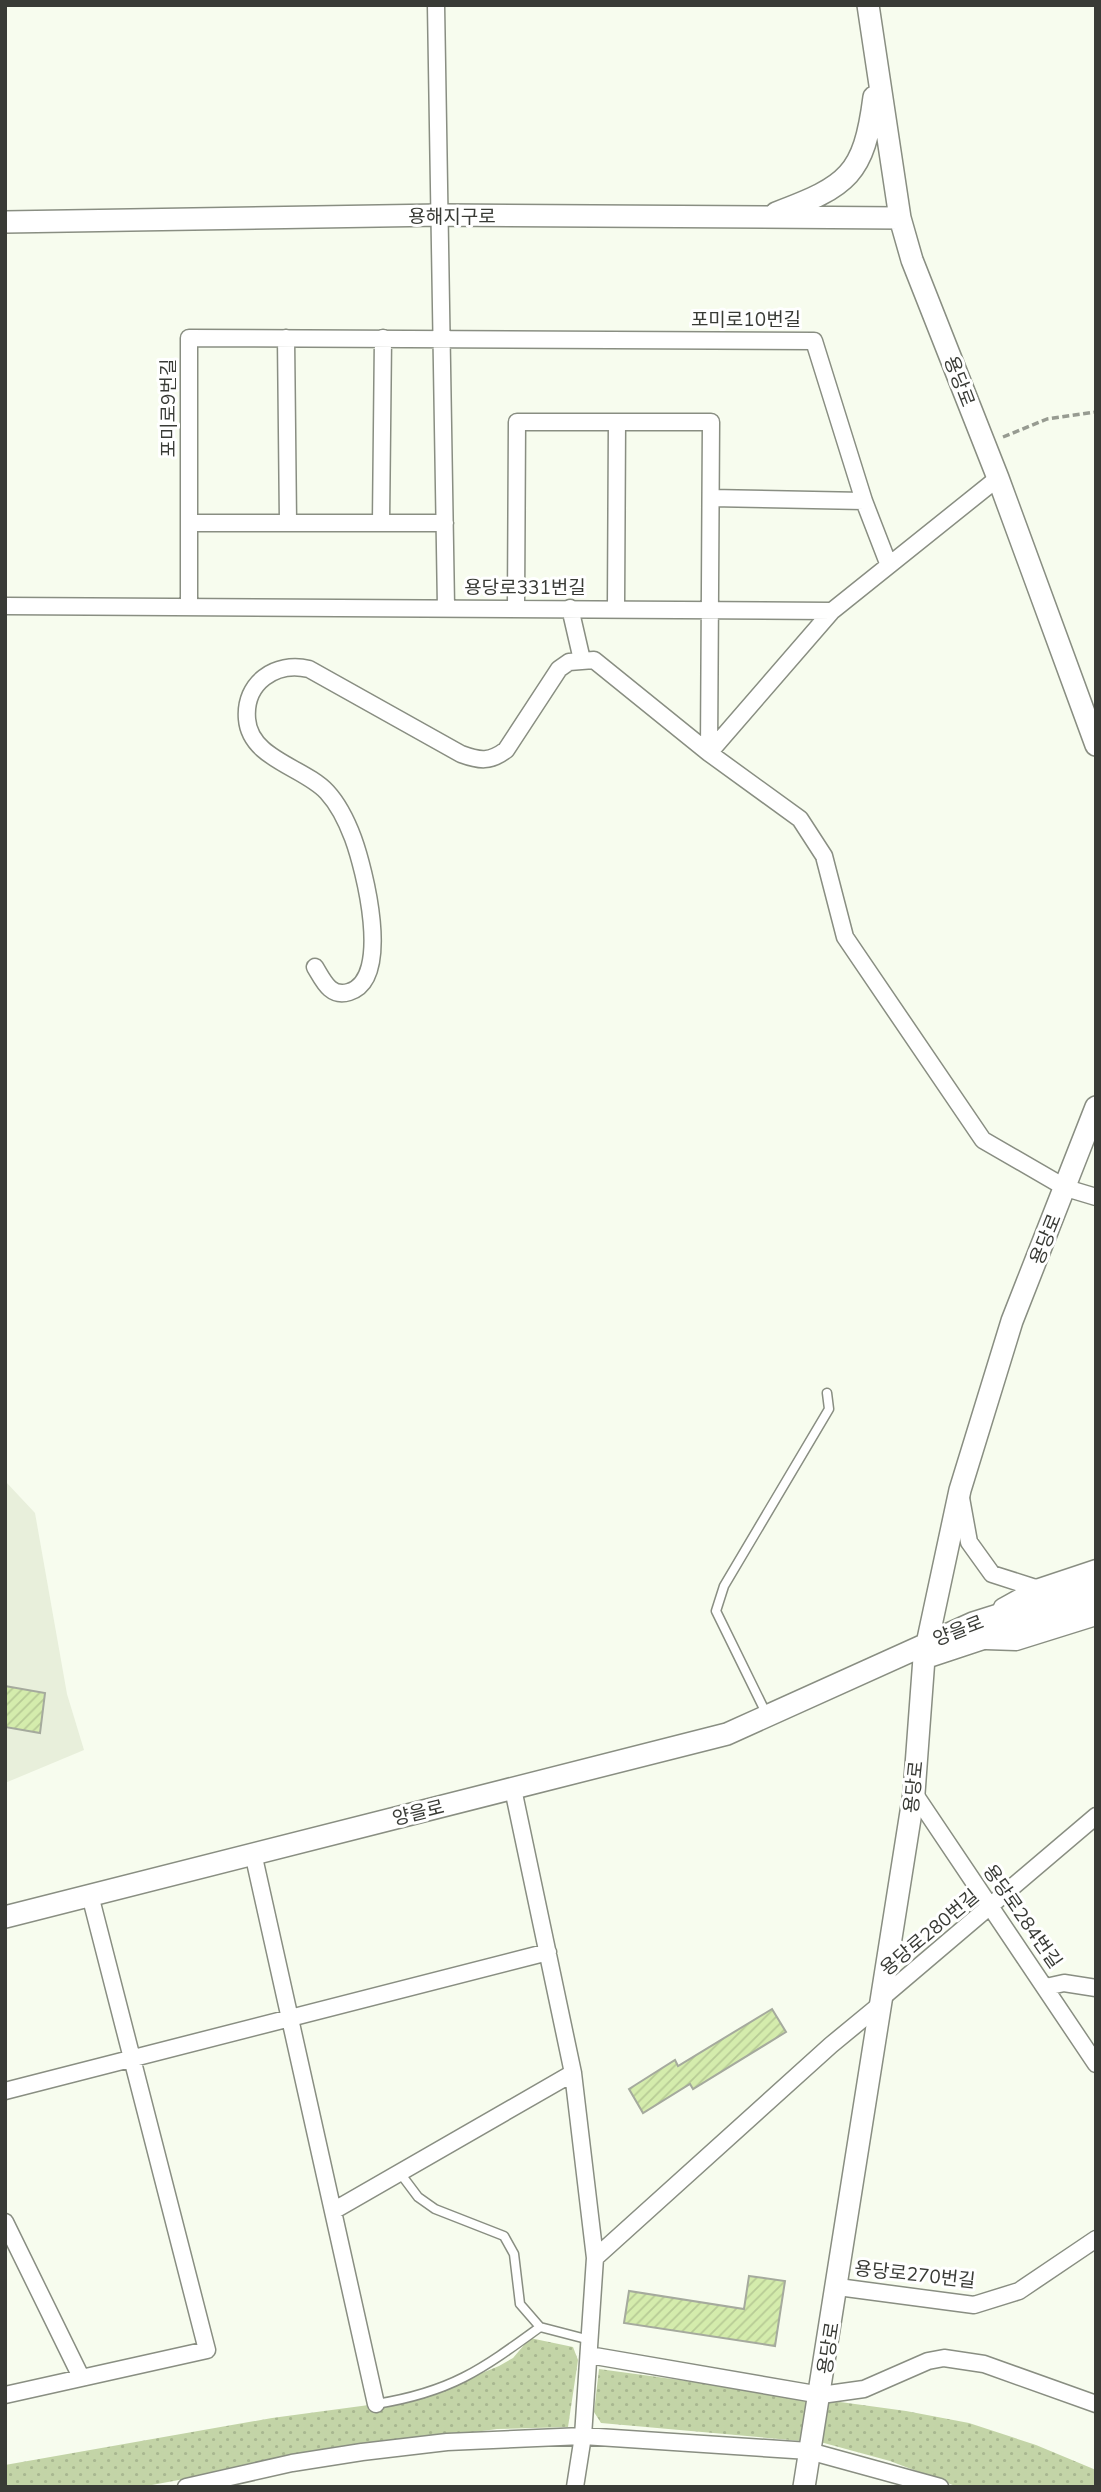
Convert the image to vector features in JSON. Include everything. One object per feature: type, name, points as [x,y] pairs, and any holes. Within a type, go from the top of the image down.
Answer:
[{"type":"street","points":[[436,5],[442,215],[446,607]]},
{"type":"street","name":"용당로","points":[[868,5],[900,218],[912,260],[998,478],[1096,745]]},
{"type":"street","points":[[765,217],[813,199],[853,170],[869,138],[878,70]]},
{"type":"street","name":"용해지구로","points":[[5,222],[442,215],[900,218]]},
{"type":"street","name":"포미로9번길","points":[[189,606],[189,338],[443,338]]},
{"type":"street","points":[[286,338],[288,522]]},
{"type":"street","points":[[381,522],[383,338]]},
{"type":"street","name":"포미로10번길","points":[[443,338],[814,341],[864,501],[888,563]]},
{"type":"street","points":[[516,607],[517,422],[711,422],[709,754]]},
{"type":"street","points":[[616,608],[617,422]]},
{"type":"street","points":[[709,754],[832,611],[888,563],[998,478]]},
{"type":"street","points":[[710,498],[864,501]]},
{"type":"street","points":[[189,523],[445,523]]},
{"type":"street","name":"용당로331번길","points":[[5,606],[832,611]]},
{"type":"street","points":[[570,608],[582,660]]},
{"type":"street","points":[[315,967],[329,989],[338,993],[350,992],[365,981],[372,959],[373,935],[366,882],[352,835],[335,803],[318,784],[268,754],[251,733],[247,701],[256,684],[264,677],[288,668],[309,669],[461,754],[482,761],[494,759],[506,750],[559,668],[569,662],[594,660],[709,754],[800,819],[824,856],[845,937],[983,1140],[1066,1188],[1096,1197]]},
{"type":"street","name":"용당로","points":[[804,2487],[821,2395],[914,1793],[926,1650],[960,1490],[1012,1321],[1096,1107]]},
{"type":"street","points":[[960,1490],[969,1542],[992,1574],[1036,1588]]},
{"type":"street","points":[[973,1632],[1036,1588],[1096,1568]]},
{"type":"street","name":"양을로","points":[[5,1917],[727,1734],[825,1689],[1096,1584]]},
{"type":"street","name":"양을로","points":[[973,1632],[1096,1601]]},
{"type":"street","points":[[973,1632],[1016,1642],[1096,1617]]},
{"type":"street","points":[[513,1789],[573,2073],[595,2258],[583,2436],[575,2487]]},
{"type":"street","name":"용당로284번길","points":[[914,1793],[1096,2064]]},
{"type":"street","name":"용당로280번길","points":[[595,2258],[831,2045],[1096,1815]]},
{"type":"street","points":[[253,1853],[376,2404]]},
{"type":"street","points":[[5,2395],[207,2350],[90,1895]]},
{"type":"street","points":[[5,2091],[548,1952]]},
{"type":"street","points":[[1046,1987],[1064,1983],[1096,1988]]},
{"type":"street","points":[[333,2211],[573,2073]]},
{"type":"street","points":[[5,2222],[81,2377]]},
{"type":"street","name":"용당로270번길","points":[[838,2287],[974,2305],[1019,2291],[1096,2239]]},
{"type":"street","points":[[589,2348],[821,2395],[864,2389],[928,2361],[944,2358],[984,2364],[1096,2404]]},
{"type":"street","points":[[186,2487],[292,2463],[362,2452],[447,2442],[583,2436],[809,2451],[940,2487]]},
{"type":"lane","points":[[767,1716],[716,1611],[724,1586],[829,1409],[827,1392]]},
{"type":"lane","points":[[400,2173],[418,2197],[435,2209],[505,2236],[514,2253],[520,2304],[540,2327],[589,2348]]},
{"type":"lane","points":[[376,2404],[419,2397],[477,2372],[540,2327]]},
{"type":"path","points":[[985,445],[1047,419],[1096,412]]},
{"type":"shaded area","points":[[5,1481],[35,1513],[67,1694],[84,1750],[5,1783]]},
{"type":"green space","points":[[530,2338],[573,2347],[578,2360],[568,2427],[497,2429],[353,2448],[141,2487],[5,2487],[5,2465],[272,2418],[421,2398],[499,2366],[513,2358]]},
{"type":"green space","points":[[599,2369],[906,2411],[969,2423],[1036,2445],[1096,2470],[1096,2487],[958,2487],[890,2461],[824,2443],[601,2423],[594,2412]]},
{"type":"building","points":[[5,1686],[45,1693],[40,1733],[5,1727]]},
{"type":"building","points":[[772,2009],[786,2032],[693,2089],[690,2084],[643,2113],[629,2089],[675,2060],[678,2066]]},
{"type":"building","points":[[749,2276],[785,2281],[775,2346],[624,2323],[629,2291],[744,2309]]}]
